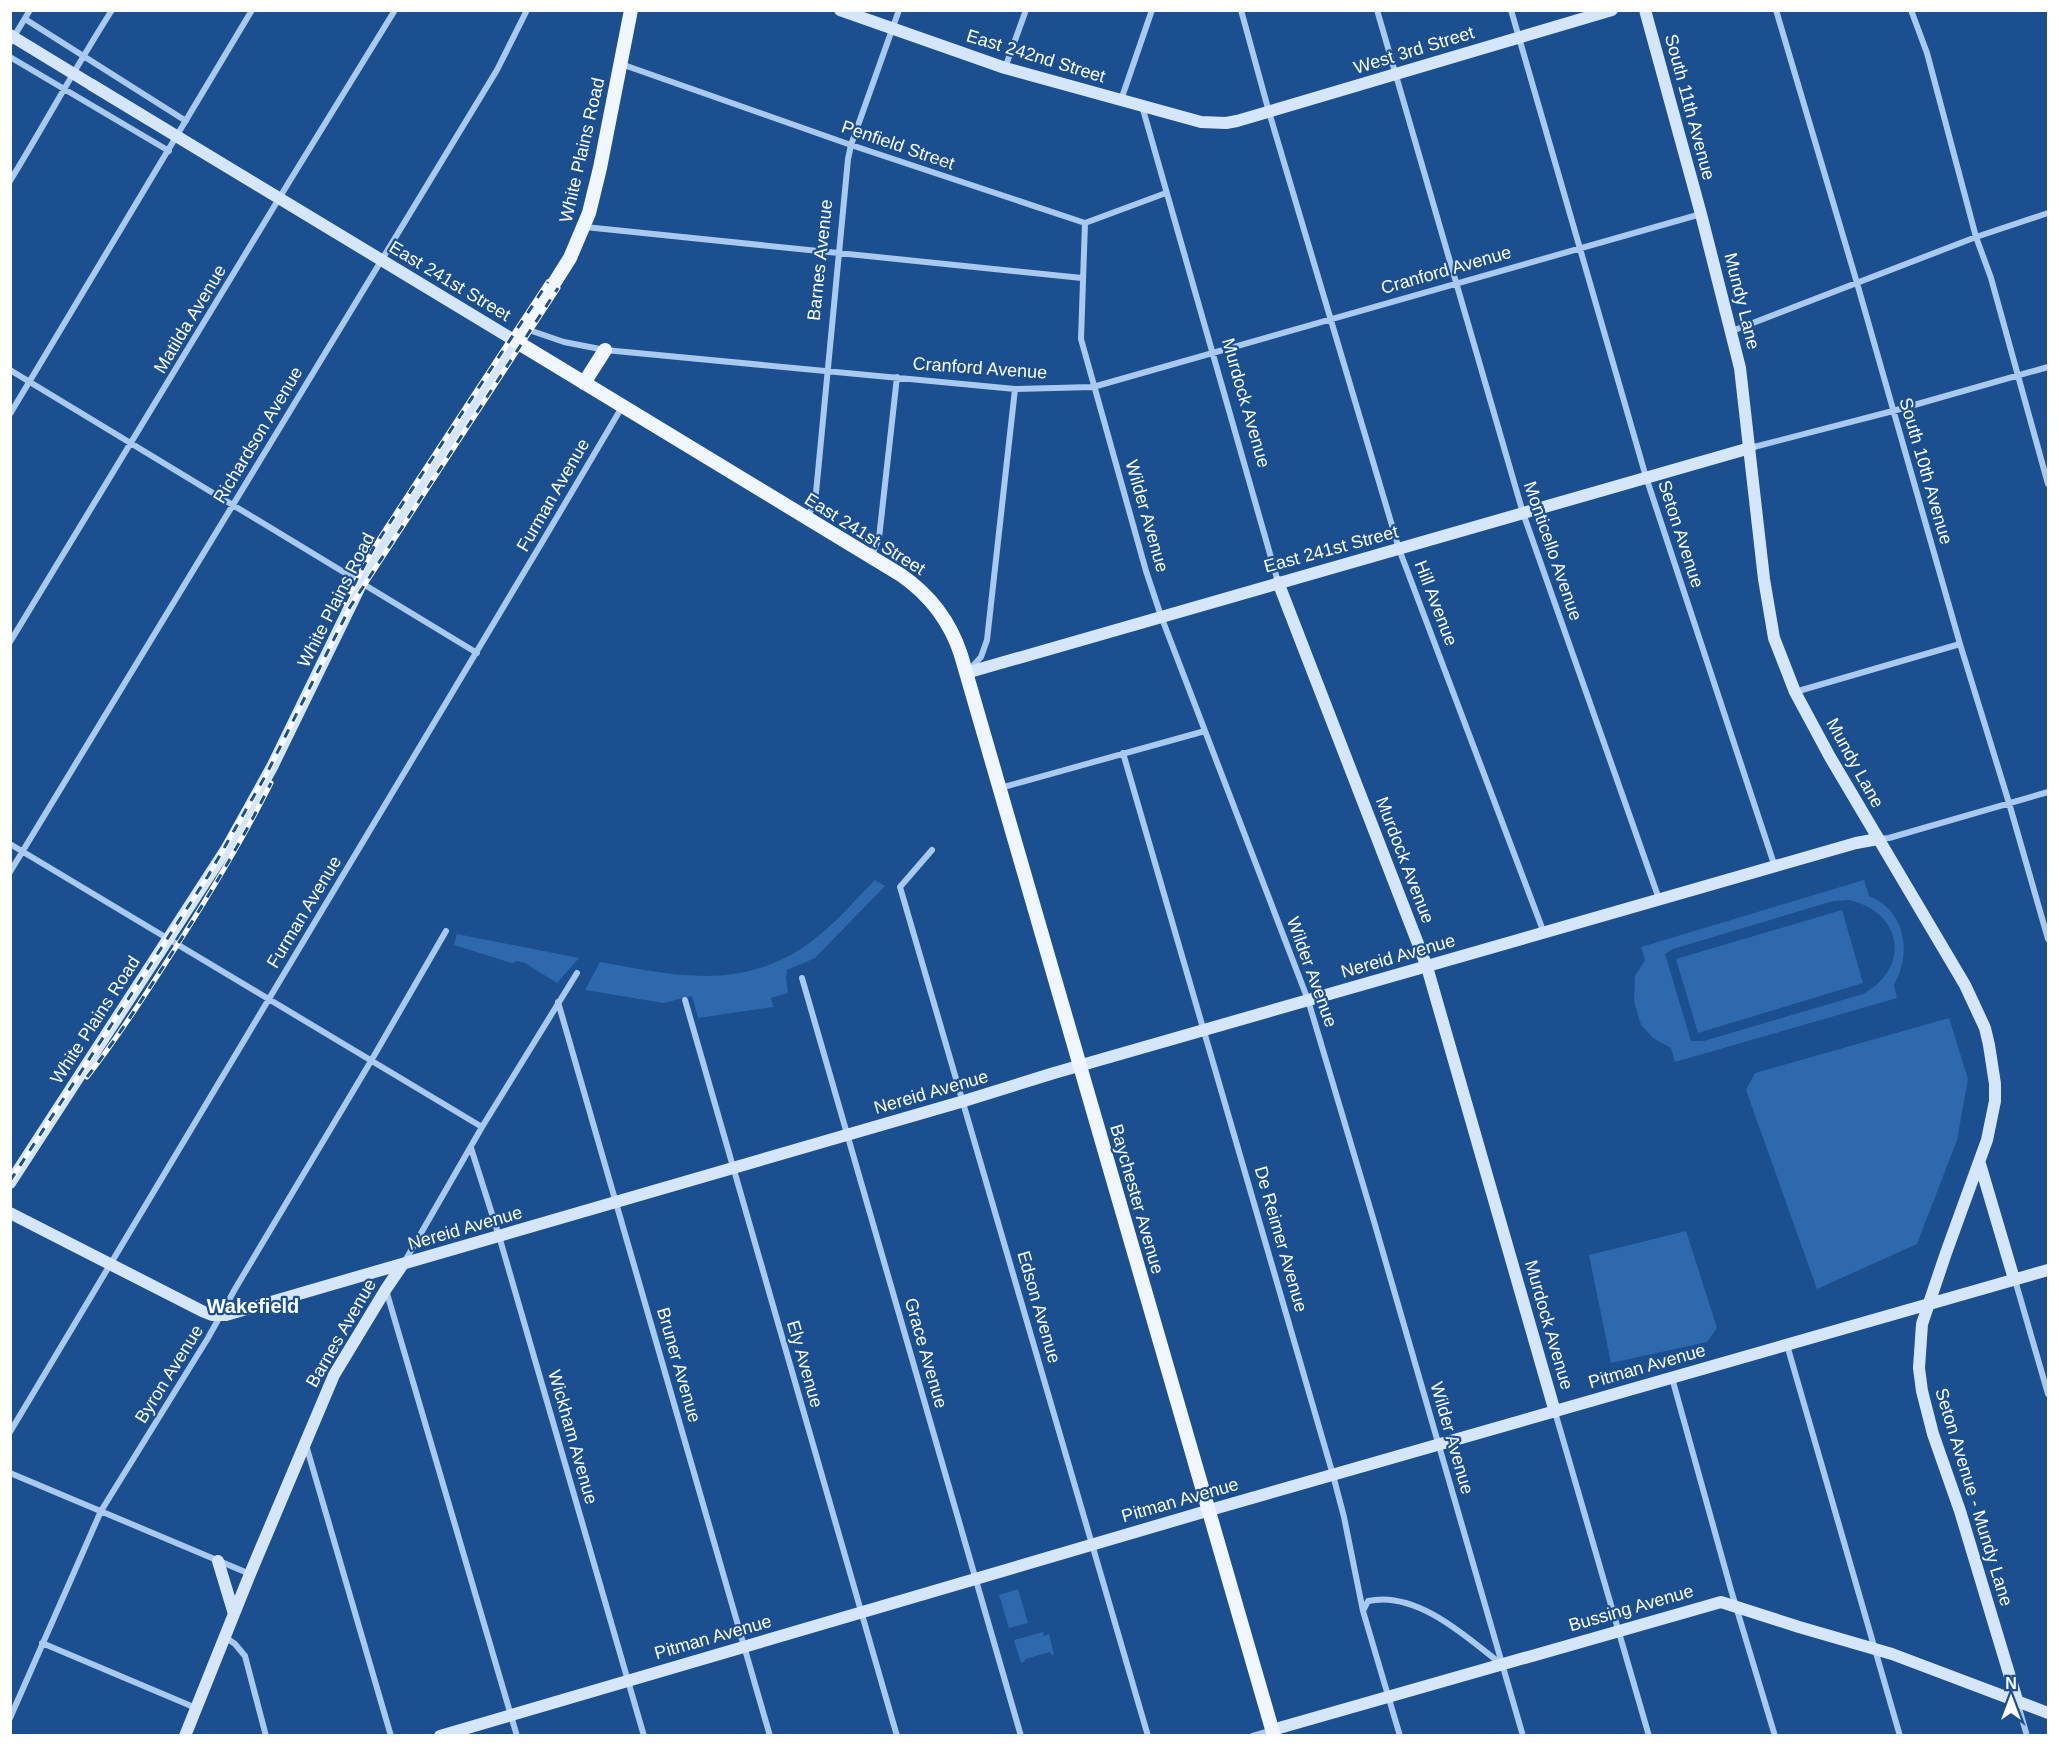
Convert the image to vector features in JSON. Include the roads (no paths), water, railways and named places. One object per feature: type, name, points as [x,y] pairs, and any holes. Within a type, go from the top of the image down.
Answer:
[{"type":"main road","name":"White Plains Road","points":[[517,342],[570,258],[584,226],[598,175],[631,10]]},
{"type":"main road","name":"East 241st Street","points":[[517,342],[909,581],[932,601],[953,634],[966,672]]},
{"type":"main road","points":[[584,383],[605,350]]},
{"type":"main road","name":"Baychester Avenue","points":[[966,672],[1273,1733]]},
{"type":"street","points":[[10,43],[30,10]]},
{"type":"street","points":[[10,181],[112,10]]},
{"type":"street","points":[[10,414],[252,10]]},
{"type":"street","name":"Matilda Avenue","points":[[10,642],[395,10]]},
{"type":"street","name":"Richardson Avenue","points":[[10,872],[497,70],[527,10]]},
{"type":"street","name":"East 242nd Street","points":[[840,10],[1005,68],[1201,122],[1226,123]]},
{"type":"street","name":"Barnes Avenue","points":[[806,519],[815,498],[851,145],[899,10]]},
{"type":"street","points":[[1005,68],[1026,10]]},
{"type":"street","points":[[1121,100],[1152,10]]},
{"type":"street","name":"Hill Avenue","points":[[1241,10],[1269,112],[1400,549],[1544,933]]},
{"type":"street","name":"Monticello Avenue","points":[[1377,10],[1523,513],[1659,900]]},
{"type":"street","name":"Seton Avenue","points":[[1511,10],[1646,477],[1775,867]]},
{"type":"street","name":"West 3rd Street","points":[[1226,123],[1612,10]]},
{"type":"street","name":"South 11th Avenue","points":[[1645,10],[1701,214]]},
{"type":"street","name":"South 10th Avenue","points":[[1776,10],[1960,644],[2049,939]]},
{"type":"street","points":[[1911,10],[1927,53],[1976,237],[1991,278],[2049,484]]},
{"type":"street","points":[[25,19],[186,121]]},
{"type":"street","name":"East 241st Street","points":[[10,35],[517,342]]},
{"type":"street","points":[[10,57],[169,151]]},
{"type":"street","name":"Penfield Street","points":[[620,64],[851,145],[1085,223]]},
{"type":"street","name":"Murdock Avenue","points":[[1142,106],[1278,582],[1427,967],[1648,1736]]},
{"type":"street","points":[[1085,223],[1166,193]]},
{"type":"street","points":[[1732,331],[1976,237],[2049,213]]},
{"type":"street","name":"Cranford Avenue","points":[[526,329],[553,339],[605,350],[1015,389],[1093,387],[1701,214]]},
{"type":"street","name":"Mundy Lane","points":[[1701,214],[1740,368],[1769,616],[1774,638],[1795,692],[1878,839],[1965,985],[1985,1028],[1995,1084],[1995,1101],[1980,1164],[1930,1302]]},
{"type":"street","name":"Wilder Avenue","points":[[1085,223],[1081,339],[1093,387],[1161,616],[1308,1000],[1522,1736]]},
{"type":"street","points":[[584,226],[1082,278]]},
{"type":"street","name":"White Plains Road","points":[[10,1183],[222,855],[263,784],[361,583],[517,342]]},
{"type":"street","points":[[1750,448],[2049,367]]},
{"type":"street","points":[[10,370],[477,652]]},
{"type":"street","points":[[871,557],[879,538],[897,377]]},
{"type":"street","points":[[966,672],[981,657],[987,640],[1015,389]]},
{"type":"street","name":"Furman Avenue","points":[[10,1431],[622,406]]},
{"type":"street","name":"East 241st Street","points":[[966,672],[1750,448]]},
{"type":"street","points":[[1795,692],[1960,644]]},
{"type":"street","points":[[999,789],[1205,731]]},
{"type":"street","name":"De Reimer Avenue","points":[[1123,753],[1333,1475],[1363,1611],[1400,1736]]},
{"type":"street","points":[[1878,839],[1889,838],[2049,792]]},
{"type":"street","name":"Nereid Avenue","points":[[221,1316],[1308,1000],[1856,843],[1878,839]]},
{"type":"street","points":[[10,844],[482,1127]]},
{"type":"street","name":"Edson Avenue","points":[[932,850],[900,887],[1148,1736]]},
{"type":"street","name":"Byron Avenue","points":[[10,1718],[101,1511],[221,1316],[446,931]]},
{"type":"street","name":"Barnes Avenue","points":[[185,1736],[334,1375],[577,973]]},
{"type":"street","name":"Grace Avenue","points":[[802,978],[1022,1736]]},
{"type":"street","name":"Ely Avenue","points":[[685,1000],[897,1736]]},
{"type":"street","name":"Bruner Avenue","points":[[558,1002],[770,1736]]},
{"type":"street","name":"Wickham Avenue","points":[[471,1148],[499,1236],[644,1736]]},
{"type":"street","points":[[1980,1164],[2049,1394]]},
{"type":"street","points":[[10,1213],[207,1313],[221,1316]]},
{"type":"street","name":"Pitman Avenue","points":[[440,1736],[1208,1510],[1438,1446],[2049,1269]]},
{"type":"street","points":[[386,1289],[517,1736]]},
{"type":"street","name":"Seton Avenue - Mundy Lane","points":[[1930,1302],[1920,1337],[1919,1368],[1922,1391],[1933,1434],[1960,1511],[2017,1700]]},
{"type":"street","points":[[1787,1345],[1900,1736]]},
{"type":"street","points":[[1672,1378],[1736,1607],[1776,1736]]},
{"type":"street","points":[[305,1442],[391,1736]]},
{"type":"street","points":[[10,1473],[250,1574]]},
{"type":"street","points":[[218,1561],[234,1614]]},
{"type":"street","points":[[1363,1611],[1368,1601],[1375,1600],[1420,1607],[1502,1665]]},
{"type":"street","name":"Bussing Avenue","points":[[1252,1736],[1273,1733],[1721,1602],[1875,1649],[2049,1713]]},
{"type":"street","points":[[225,1637],[235,1644],[245,1656],[266,1736]]},
{"type":"street","points":[[42,1643],[196,1708]]},
{"type":"street","points":[[2017,1700],[2027,1736]]},
{"type":"railway","points":[[345,602],[374,547],[548,282]]},
{"type":"railway","points":[[10,1181],[208,876],[267,773],[350,607],[558,288]]},
{"type":"railway","points":[[87,1077],[127,1022],[194,919],[234,853],[271,783]]},
{"type":"district","name":"Wakefield","points":[[253,1306]]}]
